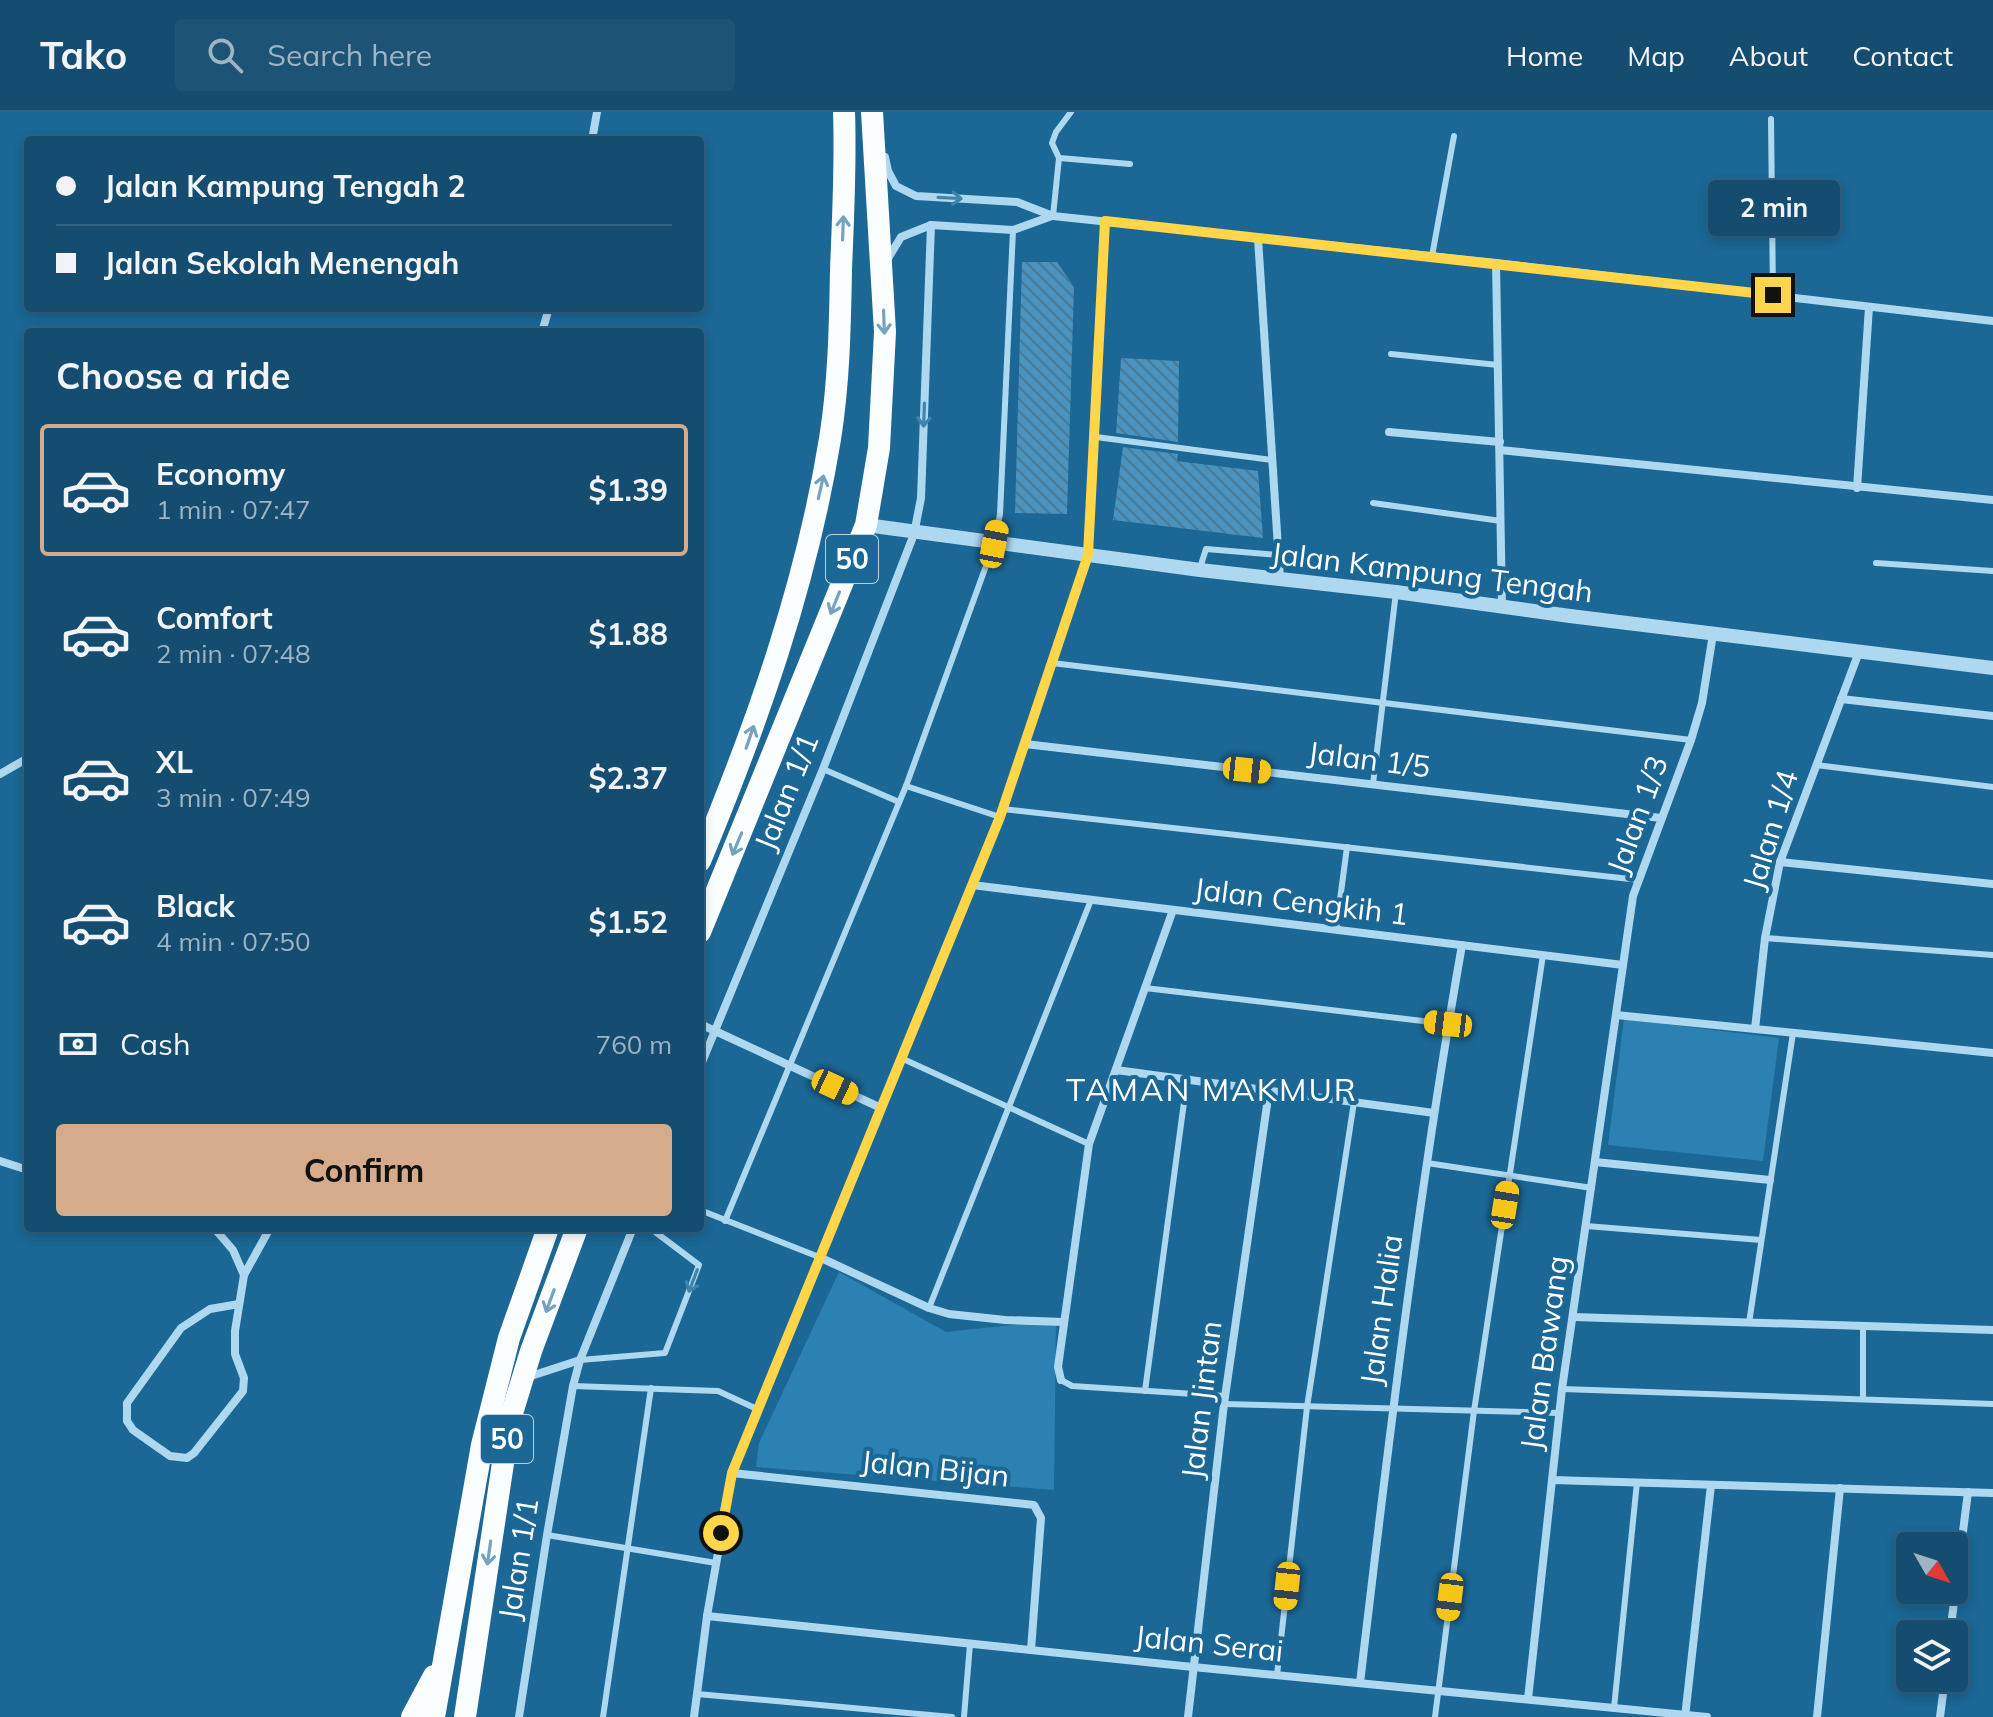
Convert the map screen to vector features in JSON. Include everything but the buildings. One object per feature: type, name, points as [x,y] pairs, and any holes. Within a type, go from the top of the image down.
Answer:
[{"type":"highway","name":"50","points":[[704,851],[748,746],[788,625],[823,478],[835,401],[844,112]]},
{"type":"highway","name":"50","points":[[704,922],[866,525],[879,448],[885,332],[873,112]]},
{"type":"highway","name":"50","points":[[434,1717],[482,1445],[509,1338],[547,1232]]},
{"type":"highway","name":"50","points":[[465,1717],[509,1423],[576,1232]]},
{"type":"highway","points":[[412,1717],[444,1654]]},
{"type":"highway","points":[[474,1659],[479,1717]]},
{"type":"street","points":[[593,136],[597,112]]},
{"type":"street","points":[[873,112],[888,171],[896,186],[916,196],[1017,202],[1053,216],[1496,263],[1993,321]]},
{"type":"street","points":[[882,268],[901,237],[931,225],[1013,230],[1053,216]]},
{"type":"street","points":[[694,1717],[707,1616],[732,1473],[1002,813],[1088,555],[1105,221]]},
{"type":"street","name":"Jalan 1/1","points":[[704,1057],[823,769],[914,534],[921,498],[931,225]]},
{"type":"street","points":[[1258,238],[1280,579]]},
{"type":"street","points":[[1496,263],[1502,607]]},
{"type":"street","points":[[1857,488],[1869,307]]},
{"type":"street","points":[[1389,432],[1857,488],[1993,500]]},
{"type":"street","name":"Jalan Kampung Tengah","points":[[866,525],[914,534],[1993,668]]},
{"type":"street","name":"Jalan 1/3","points":[[1616,1015],[1633,896],[1691,740],[1702,703],[1713,634]]},
{"type":"street","name":"Jalan 1/4","points":[[1755,1029],[1765,938],[1780,862],[1859,652]]},
{"type":"street","points":[[1841,699],[1993,716]]},
{"type":"street","name":"Jalan 1/5","points":[[1025,744],[1661,818]]},
{"type":"street","points":[[0,774],[24,760]]},
{"type":"street","points":[[1780,862],[1993,884]]},
{"type":"street","name":"Jalan Cengkih 1","points":[[972,885],[1623,965]]},
{"type":"street","points":[[1061,1380],[1058,1367],[1089,1144],[1173,910]]},
{"type":"street","name":"Jalan Halia","points":[[1360,1683],[1392,1410],[1434,1113],[1462,945]]},
{"type":"street","points":[[1616,1015],[1993,1053]]},
{"type":"street","name":"Jalan Bawang","points":[[1528,1699],[1562,1389],[1616,1015]]},
{"type":"street","points":[[704,1026],[881,1108]]},
{"type":"street","points":[[1116,1070],[1434,1113]]},
{"type":"street","name":"Jalan Jintan","points":[[1188,1717],[1225,1400],[1269,1091]]},
{"type":"street","points":[[0,1161],[24,1169]]},
{"type":"street","points":[[1595,1162],[1770,1180]]},
{"type":"street","points":[[217,1232],[233,1250],[244,1275]]},
{"type":"street","points":[[239,1304],[210,1309],[181,1328],[127,1403],[127,1421],[133,1430],[170,1456],[187,1458],[194,1453],[243,1391],[244,1378],[235,1354],[239,1304],[244,1275],[268,1232]]},
{"type":"street","name":"Jalan 1/1","points":[[519,1717],[573,1386],[580,1360],[631,1232]]},
{"type":"street","points":[[819,1257],[929,1308],[949,1314],[1064,1322]]},
{"type":"street","points":[[1573,1317],[1993,1330]]},
{"type":"street","points":[[523,1378],[580,1360]]},
{"type":"street","name":"Jalan Bijan","points":[[732,1473],[1034,1505],[1041,1518],[1031,1650]]},
{"type":"street","points":[[1552,1480],[1993,1493]]},
{"type":"street","points":[[1685,1716],[1711,1485]]},
{"type":"street","points":[[1817,1717],[1840,1488]]},
{"type":"street","points":[[1952,1620],[1968,1492]]},
{"type":"street","name":"Jalan Serai","points":[[707,1616],[1707,1717]]},
{"type":"street","points":[[1940,1717],[1943,1692]]},
{"type":"lane","points":[[1053,216],[1059,158],[1052,143],[1071,112]]},
{"type":"lane","points":[[1771,119],[1773,295]]},
{"type":"lane","points":[[1432,256],[1454,136]]},
{"type":"lane","points":[[1059,158],[1130,164]]},
{"type":"lane","points":[[725,1221],[906,786],[994,544],[1000,514],[1013,230]]},
{"type":"lane","points":[[1391,354],[1498,365]]},
{"type":"lane","points":[[1096,437],[1272,460]]},
{"type":"lane","points":[[1373,503],[1501,521]]},
{"type":"lane","points":[[1199,570],[1206,549],[1278,555]]},
{"type":"lane","points":[[1876,563],[1993,571]]},
{"type":"lane","points":[[1373,784],[1396,592]]},
{"type":"lane","points":[[1052,663],[1691,740]]},
{"type":"lane","points":[[1816,765],[1993,787]]},
{"type":"lane","points":[[823,769],[899,802]]},
{"type":"lane","points":[[906,786],[1002,813],[1639,880]]},
{"type":"lane","points":[[1336,930],[1347,847]]},
{"type":"lane","points":[[929,1308],[1091,900]]},
{"type":"lane","points":[[1765,938],[1993,955]]},
{"type":"lane","points":[[1435,1717],[1474,1411],[1543,955]]},
{"type":"lane","points":[[1145,988],[1448,1024]]},
{"type":"lane","points":[[1749,1323],[1793,1033]]},
{"type":"lane","points":[[901,1058],[1089,1144]]},
{"type":"lane","points":[[1145,1391],[1187,1080]]},
{"type":"lane","points":[[1277,1675],[1307,1407],[1354,1102]]},
{"type":"lane","points":[[1427,1163],[1592,1188]]},
{"type":"lane","points":[[704,1212],[819,1257]]},
{"type":"lane","points":[[1586,1226],[1761,1240]]},
{"type":"lane","points":[[580,1360],[665,1353],[699,1265],[655,1232]]},
{"type":"lane","points":[[1863,1326],[1863,1399]]},
{"type":"lane","points":[[1061,1380],[1072,1386],[1307,1407],[1559,1413]]},
{"type":"lane","points":[[573,1386],[718,1391],[757,1409]]},
{"type":"lane","points":[[603,1717],[651,1388]]},
{"type":"lane","points":[[1562,1389],[1993,1404]]},
{"type":"lane","points":[[1614,1708],[1637,1482]]},
{"type":"lane","points":[[547,1535],[716,1563]]},
{"type":"lane","points":[[964,1717],[970,1644]]},
{"type":"lane","points":[[697,1694],[952,1717]]},
{"type":"shaded area","points":[[1624,1019],[1779,1038],[1763,1161],[1608,1145]]},
{"type":"shaded area","points":[[839,1272],[946,1332],[1056,1320],[1054,1490],[756,1467],[759,1443]]},
{"type":"district","name":"TAMAN MAKMUR","points":[[1212,1090]]},
{"type":"route","points":[[721,1533],[732,1473],[1000,817],[1088,555],[1105,221],[1773,295]]}]
